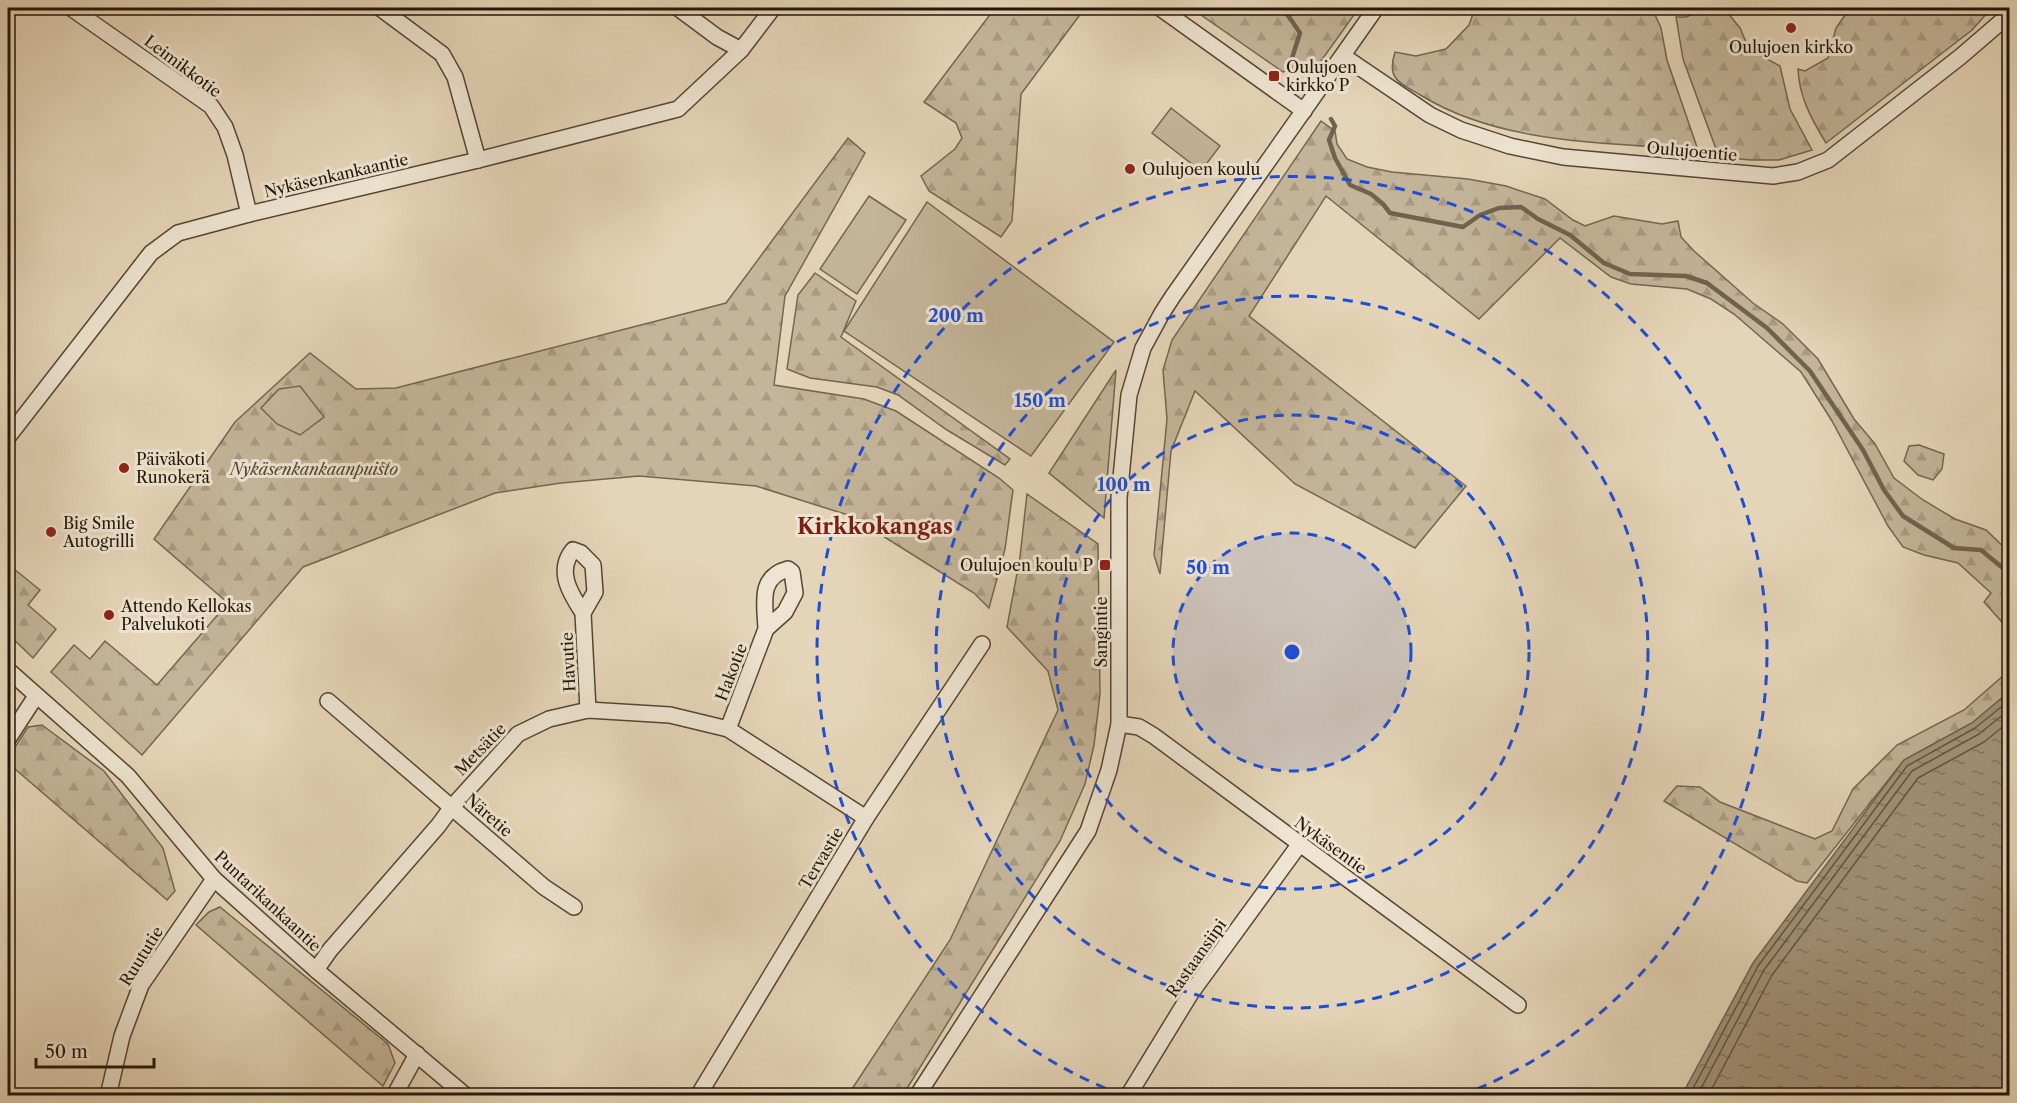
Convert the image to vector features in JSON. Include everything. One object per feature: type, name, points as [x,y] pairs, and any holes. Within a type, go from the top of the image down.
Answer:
[{"type":"street","name":"Leimikkotie","points":[[71,8],[211,106],[225,127],[235,155],[249,214]]},
{"type":"street","points":[[380,8],[442,54],[455,77],[478,160]]},
{"type":"street","points":[[678,8],[717,37],[741,50]]},
{"type":"street","name":"Nykäsenkankaantie","points":[[8,437],[151,253],[178,233],[678,109],[741,50],[773,8]]},
{"type":"street","points":[[1160,8],[1304,111]]},
{"type":"street","name":"Sangintie","points":[[917,1095],[1088,831],[1109,770],[1119,724],[1119,498],[1129,395],[1143,348],[1162,313],[1376,8]]},
{"type":"street","name":"Oulujoentie","points":[[1343,56],[1430,115],[1461,130],[1510,146],[1563,157],[1773,176],[1798,172],[1827,160],[1960,57],[2010,14]]},
{"type":"street","name":"Havutie","points":[[583,613],[588,710]]},
{"type":"street","name":"Hakotie","points":[[728,729],[766,629]]},
{"type":"street","name":"Tervastie","points":[[698,1095],[866,818],[982,644]]},
{"type":"street","name":"Puntarikankaantie","points":[[8,670],[128,776],[214,879],[316,970],[466,1095]]},
{"type":"street","points":[[8,740],[36,696]]},
{"type":"street","name":"Näretie","points":[[328,701],[544,887],[574,907]]},
{"type":"street","name":"Metsätie","points":[[316,970],[330,950],[452,807],[518,734],[549,719],[588,710],[670,714],[728,729],[866,818]]},
{"type":"street","name":"Nykäsentie","points":[[1119,724],[1139,727],[1154,736],[1518,1005]]},
{"type":"street","name":"Rastaansiipi","points":[[1128,1095],[1191,993],[1299,845]]},
{"type":"street","name":"Ruututie","points":[[108,1095],[122,1036],[141,984],[214,879]]},
{"type":"street","points":[[394,1095],[417,1054]]},
{"type":"green space","points":[[995,8],[1085,8],[1021,94],[1012,221],[1001,237],[929,191],[921,176],[955,149],[962,138],[956,123],[924,102]]},
{"type":"green space","points":[[1191,8],[1350,8],[1356,12],[1321,61],[1283,72]]},
{"type":"green space","points":[[1475,8],[1652,8],[1661,28],[1667,60],[1698,150],[1592,142],[1521,133],[1453,112],[1407,88],[1397,80],[1392,69],[1395,52],[1416,56],[1446,49],[1469,25]]},
{"type":"green space","points":[[1707,8],[1727,12],[1740,28],[1749,49],[1780,66],[1790,109],[1812,150],[1779,160],[1719,157],[1683,59],[1676,17],[1686,17]]},
{"type":"green space","points":[[1850,8],[1987,8],[1990,10],[1972,30],[1826,143],[1804,99],[1798,69],[1805,71],[1828,58],[1836,28]]},
{"type":"green space","points":[[1171,108],[1220,146],[1201,171],[1152,133]]},
{"type":"green space","points":[[1321,121],[1335,131],[1337,144],[1347,159],[1367,167],[1506,186],[1545,199],[1585,226],[1614,216],[1662,224],[1678,221],[1681,237],[1694,251],[1753,303],[1783,324],[1818,359],[1854,419],[1875,444],[1894,478],[1923,500],[1955,519],[1986,530],[2009,552],[2009,630],[1984,602],[1991,593],[1958,563],[1924,555],[1903,547],[1888,526],[1832,421],[1801,372],[1734,314],[1711,299],[1687,289],[1631,284],[1611,277],[1560,238],[1479,319],[1326,196],[1249,316],[1466,486],[1415,548],[1295,484],[1195,391],[1171,451],[1160,574],[1154,555],[1167,419],[1163,370],[1172,340]]},
{"type":"green space","name":"Nykäsenkankaanpuisto","points":[[848,138],[865,153],[785,296],[774,385],[864,399],[896,411],[999,478],[1013,490],[1005,549],[989,608],[974,593],[851,516],[756,486],[639,476],[561,483],[495,493],[303,567],[142,755],[51,672],[74,645],[90,659],[105,641],[157,685],[228,603],[154,539],[235,422],[310,353],[356,389],[396,388],[726,303]]},
{"type":"green space","points":[[869,196],[906,220],[857,294],[820,269]]},
{"type":"green space","points":[[927,202],[1114,342],[1031,456],[844,331]]},
{"type":"green space","points":[[815,273],[856,301],[841,337],[1010,459],[1005,465],[947,430],[898,395],[877,387],[810,378],[787,369],[798,295]]},
{"type":"green space","points":[[1116,370],[1104,518],[1049,473]]},
{"type":"green space","points":[[300,386],[324,417],[300,435],[277,424],[261,408],[279,389]]},
{"type":"green space","points":[[1919,445],[1944,454],[1942,469],[1933,480],[1918,475],[1904,461],[1909,446]]},
{"type":"green space","points":[[1027,494],[1098,544],[1100,694],[1094,745],[1085,784],[1060,841],[903,1095],[848,1095],[950,940],[1058,710],[1048,671],[1007,627],[1020,557]]},
{"type":"green space","points":[[8,564],[40,590],[28,605],[56,629],[33,658],[8,634]]},
{"type":"green space","points":[[2009,661],[2009,692],[1972,723],[1904,760],[1807,883],[1797,881],[1664,801],[1677,786],[1700,787],[1720,802],[1815,839],[1832,831],[1853,789],[1897,745],[1964,710],[2004,675]]},
{"type":"green space","points":[[42,725],[104,771],[163,848],[175,891],[167,900],[8,763],[8,758],[28,727]]},
{"type":"green space","points":[[220,907],[388,1044],[395,1063],[383,1086],[196,925],[209,912]]},
{"type":"water","points":[[2009,692],[2009,1095],[1682,1095],[1753,963],[1904,760],[1972,723]]},
{"type":"waterway","points":[[1283,8],[1300,33],[1292,58],[1310,72]]},
{"type":"waterway","points":[[1331,119],[1335,126],[1329,140],[1335,158],[1350,185],[1371,194],[1390,213],[1463,227],[1480,215],[1499,208],[1521,207],[1538,219],[1570,235],[1604,263],[1630,274],[1686,276],[1707,283],[1767,328],[1810,371],[1863,450],[1884,490],[1903,516],[1954,548],[1981,550],[2010,574]]},
{"type":"place","name":"Oulujoen kirkko","points":[[1791,28]]},
{"type":"place","name":"Oulujoen kirkko P","points":[[1274,76]]},
{"type":"place","name":"Oulujoen koulu","points":[[1130,169]]},
{"type":"place","name":"Päiväkoti Runokerä","points":[[124,468]]},
{"type":"place","name":"Big Smile Autogrilli","points":[[51,532]]},
{"type":"place","name":"Oulujoen koulu P","points":[[1105,565]]},
{"type":"place","name":"Attendo Kellokas Palvelukoti","points":[[109,615]]},
{"type":"district","name":"Kirkkokangas","points":[[875,526]]}]
